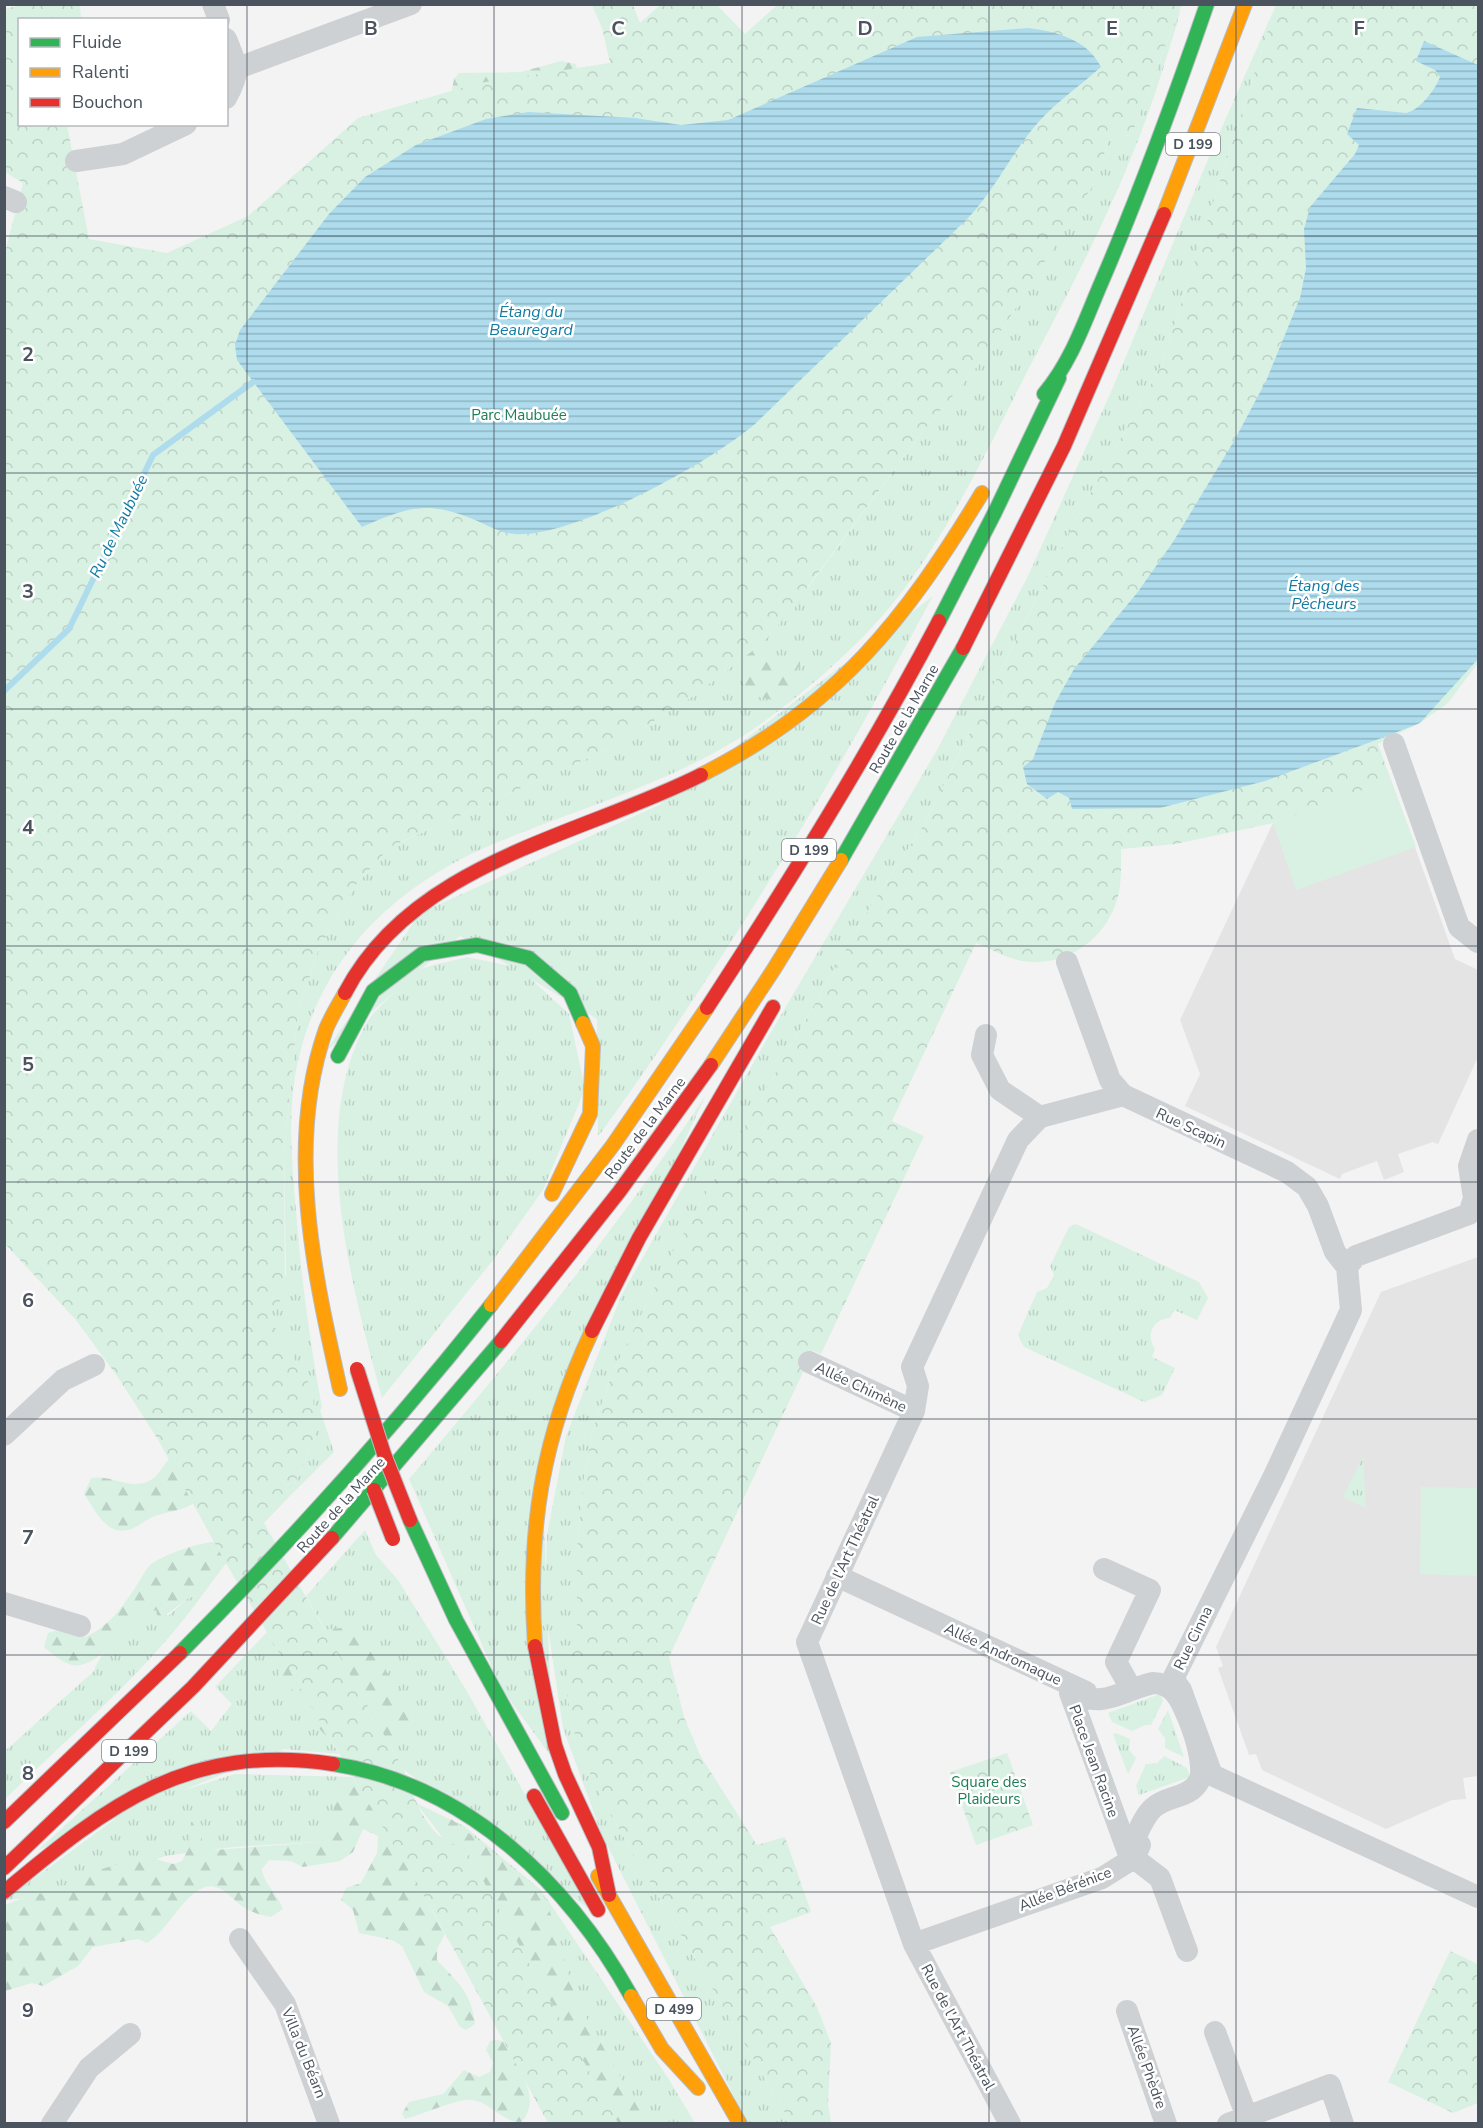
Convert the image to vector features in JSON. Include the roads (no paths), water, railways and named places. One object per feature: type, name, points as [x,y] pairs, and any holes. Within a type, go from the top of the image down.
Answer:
[{"type":"highway","name":"D 199","points":[[1059,378],[1111,261],[1175,97],[1207,4]]},
{"type":"highway","name":"Route de la Marne","points":[[4,1868],[87,1793],[321,1553],[455,1401],[577,1247],[698,1083],[839,865],[923,719],[1033,511],[1137,283],[1188,158],[1245,4]]},
{"type":"highway","points":[[1025,414],[1059,378]]},
{"type":"highway","name":"Route de la Marne","points":[[4,1822],[228,1604],[399,1418],[504,1289],[667,1069],[812,845],[872,744],[939,621],[1059,378]]},
{"type":"highway","points":[[342,1394],[323,1317],[313,1248],[308,1203],[306,1132],[314,1070],[321,1042],[333,1010],[355,970],[387,932],[441,890],[513,854],[696,779],[762,742],[823,698],[885,638],[918,596],[987,484]]},
{"type":"highway","points":[[911,769],[923,719]]},
{"type":"highway","points":[[336,1065],[345,1038],[366,1000],[392,973],[416,958],[445,948],[478,945],[507,950],[536,962],[551,973],[579,1004],[587,1021],[596,1061],[597,1083],[592,1114],[582,1142],[547,1202]]},
{"type":"highway","points":[[609,1895],[603,1857],[556,1748],[545,1704],[536,1651],[532,1569],[542,1474],[551,1433],[570,1376],[620,1269],[784,990]]},
{"type":"highway","points":[[504,1289],[522,1239]]},
{"type":"highway","points":[[355,1364],[384,1454],[410,1520],[456,1620],[569,1825]]},
{"type":"highway","points":[[357,1441],[396,1544]]},
{"type":"highway","points":[[4,1892],[94,1820],[144,1790],[165,1781],[193,1771],[247,1762],[313,1761],[360,1768],[387,1775],[432,1794],[496,1834],[540,1872],[615,1970],[669,2059],[701,2092],[627,1962]]},
{"type":"highway","points":[[525,1780],[604,1921]]},
{"type":"highway","points":[[586,1855],[609,1895]]},
{"type":"highway","name":"D 499","points":[[609,1895],[740,2124]]},
{"type":"street","points":[[238,68],[411,4]]},
{"type":"street","points":[[228,44],[238,68],[235,83],[228,95]]},
{"type":"street","points":[[76,161],[123,154],[182,126]]},
{"type":"street","points":[[1394,744],[1459,927],[1479,942]]},
{"type":"street","points":[[986,1035],[982,1055],[1000,1090],[1040,1117],[1123,1095],[1110,1080],[1067,962]]},
{"type":"street","name":"Rue Scapin","points":[[1123,1095],[1287,1172],[1307,1186],[1318,1206],[1335,1252],[1347,1267]]},
{"type":"street","name":"Rue de l'Art Théatral","points":[[1010,2124],[914,1944],[807,1642],[914,1411],[918,1386],[912,1367],[1018,1140],[1040,1117]]},
{"type":"street","points":[[1347,1267],[1356,1256],[1464,1218],[1476,1210],[1469,1166],[1474,1148]]},
{"type":"street","name":"Rue Cinna","points":[[1212,1775],[1181,1690],[1173,1679],[1274,1476],[1351,1310],[1347,1267]]},
{"type":"street","name":"Allée Chimène","points":[[809,1362],[914,1411]]},
{"type":"street","points":[[4,1435],[63,1380],[94,1365]]},
{"type":"street","points":[[1104,1569],[1150,1590],[1116,1662],[1129,1685]]},
{"type":"street","name":"Allée Andromaque","points":[[837,1576],[1084,1692],[1105,1693],[1159,1673],[1173,1679]]},
{"type":"street","points":[[4,1603],[80,1626]]},
{"type":"street","name":"Place Jean Racine","points":[[1159,1683],[1174,1691],[1181,1701],[1200,1755],[1202,1772],[1192,1790],[1160,1803],[1150,1811],[1131,1855],[1070,1693],[1087,1699],[1102,1700],[1147,1684],[1159,1683]]},
{"type":"street","points":[[1187,1951],[1160,1878],[1131,1855],[1160,1812],[1208,1789],[1212,1775],[1479,1897]]},
{"type":"street","name":"Allée Bérénice","points":[[914,1944],[1102,1878],[1131,1855]]},
{"type":"street","name":"Villa du Béarn","points":[[240,1939],[285,2004],[327,2116]]},
{"type":"street","name":"Allée Phèdre","points":[[1127,2011],[1166,2124]]},
{"type":"street","points":[[1215,2032],[1238,2120],[1330,2085],[1343,2124]]},
{"type":"street","points":[[52,2124],[89,2068],[130,2034]]},
{"type":"water","name":"Étang du Beauregard","points":[[1028,28],[1070,38],[1088,50],[1101,67],[1042,118],[986,197],[967,219],[755,424],[707,458],[675,477],[604,511],[570,524],[539,532],[514,534],[458,514],[430,508],[405,511],[362,527],[237,360],[235,345],[240,330],[329,214],[365,177],[416,145],[486,119],[528,112],[635,118],[681,125],[728,120],[917,37]]},
{"type":"water","name":"Étang des Pêcheurs","points":[[1424,41],[1478,65],[1478,659],[1420,723],[1265,781],[1160,808],[1072,809],[1069,798],[1058,792],[1047,799],[1027,784],[1023,767],[1033,759],[1055,703],[1074,669],[1137,593],[1173,542],[1234,441],[1266,381],[1300,298],[1306,268],[1304,229],[1310,207],[1355,154],[1359,145],[1347,134],[1357,108],[1406,113],[1422,104],[1438,82],[1440,77],[1435,70],[1416,61]]},
{"type":"waterway","name":"Ru de Maubuée","points":[[4,691],[69,629],[153,455],[253,382]]},
{"type":"park label","name":"Parc Maubuée","points":[[519,415]]},
{"type":"park label","name":"Square des Plaideurs","points":[[989,1790]]}]
